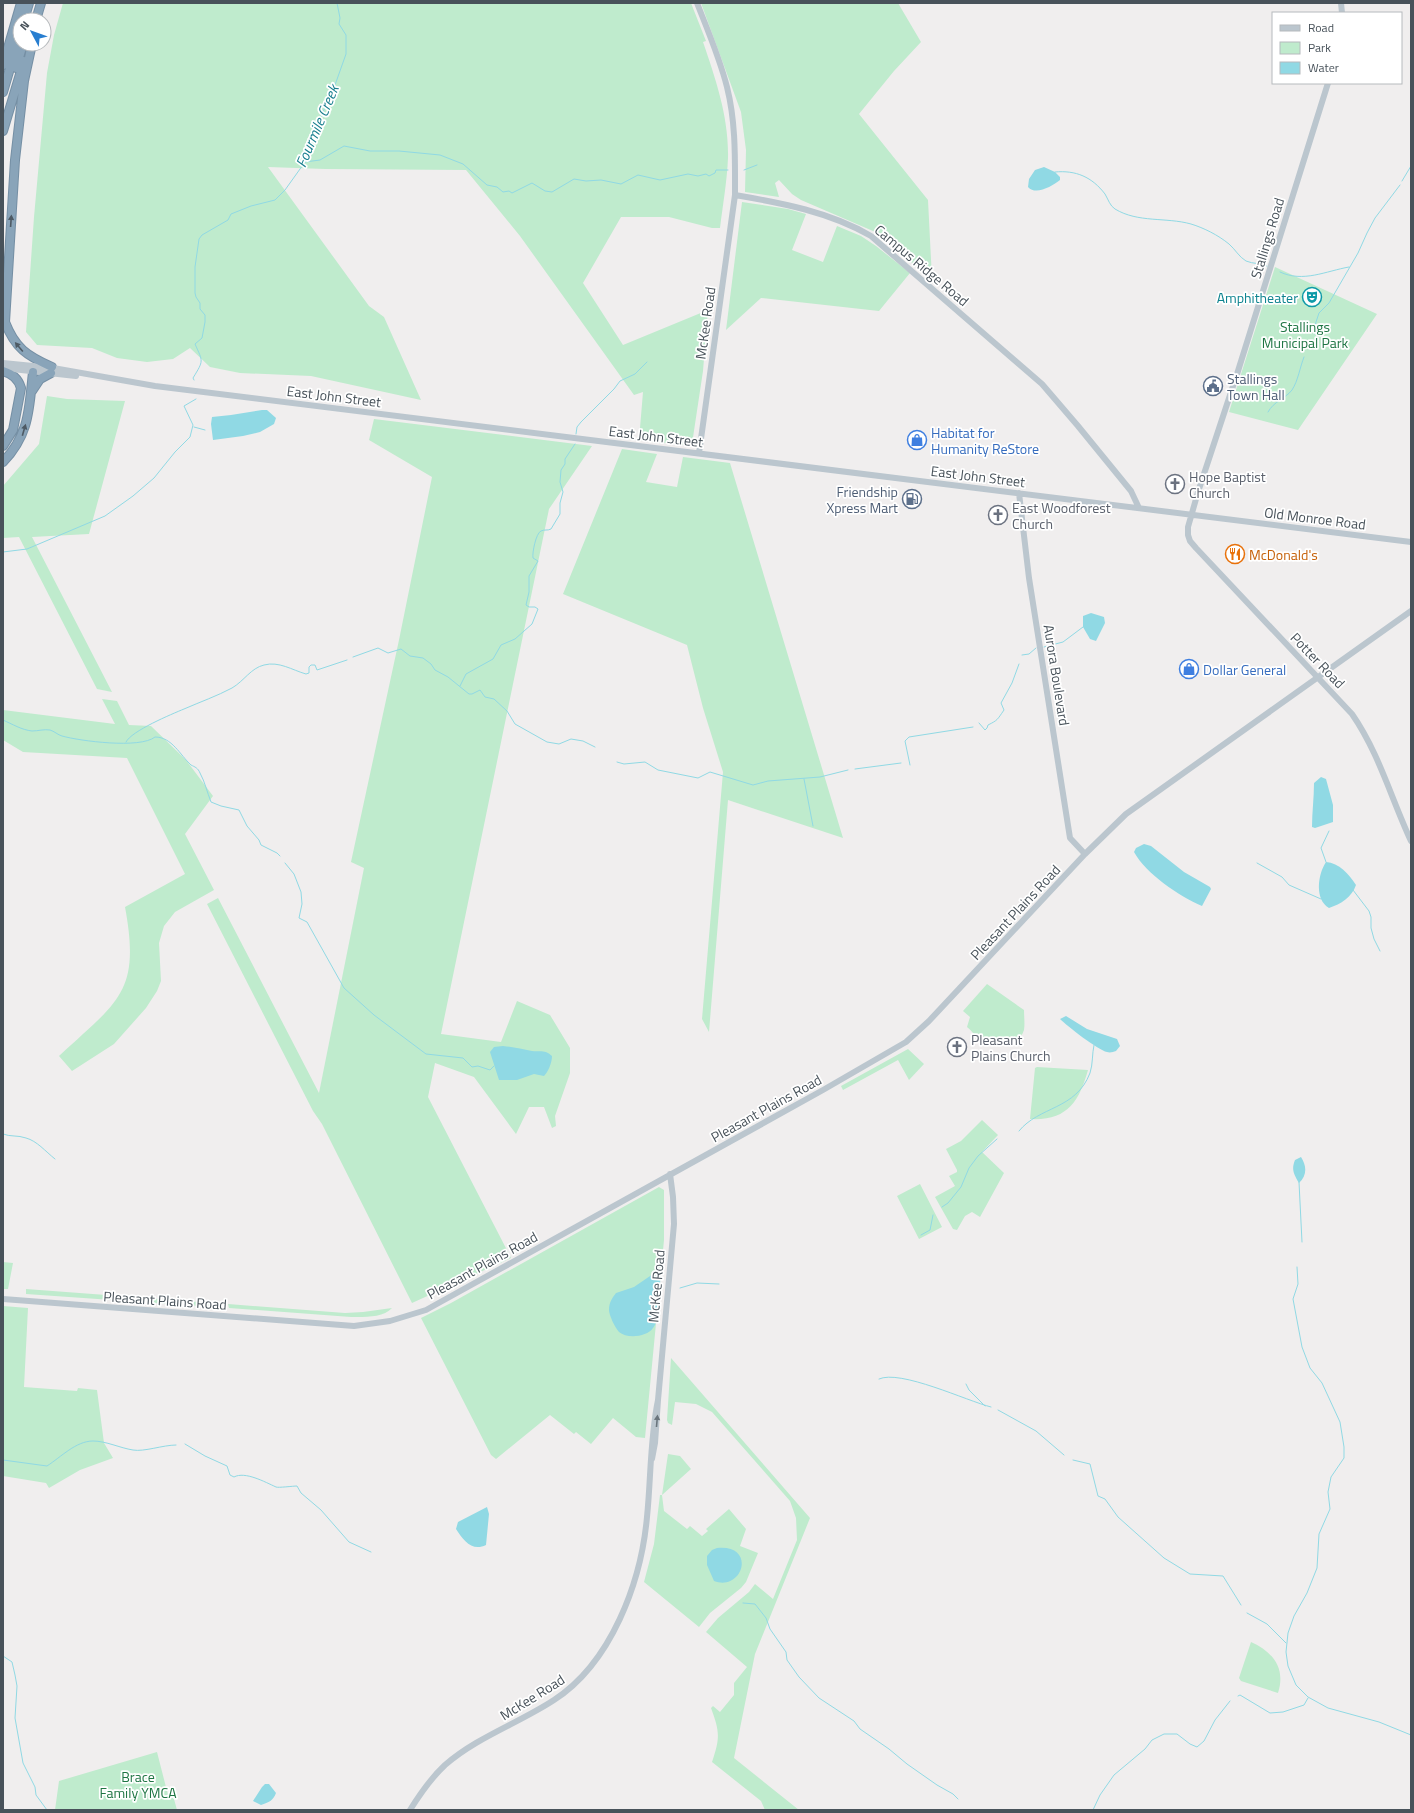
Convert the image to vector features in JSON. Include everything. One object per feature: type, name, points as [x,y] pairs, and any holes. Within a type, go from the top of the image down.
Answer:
[{"type":"highway","points":[[3,58],[9,43],[33,4]]},
{"type":"highway","points":[[3,65],[9,43]]},
{"type":"highway","points":[[3,92],[15,52]]},
{"type":"highway","points":[[3,113],[21,52]]},
{"type":"highway","points":[[3,131],[26,52]]},
{"type":"highway","points":[[30,52],[24,81],[15,160],[5,322],[11,336],[20,348],[51,370],[36,384],[30,402]]},
{"type":"highway","points":[[3,371],[13,375],[21,388],[13,430],[3,446]]},
{"type":"highway","points":[[3,462],[14,450],[24,432],[30,402],[33,372]]},
{"type":"street","points":[[697,3],[722,69],[729,96],[735,143],[735,195]]},
{"type":"street","name":"Stallings Road","points":[[1192,514],[1328,84]]},
{"type":"street","name":"McKee Road","points":[[699,454],[735,195]]},
{"type":"street","name":"Campus Ridge Road","points":[[735,195],[806,209],[860,229],[872,236],[1042,384],[1131,491],[1139,508]]},
{"type":"street","name":"East John Street","points":[[3,363],[155,386],[1192,514]]},
{"type":"street","name":"East John Street","points":[[3,368],[33,372],[51,370]]},
{"type":"street","name":"Aurora Boulevard","points":[[1019,493],[1029,578],[1068,817],[1069,835],[1073,843],[1084,854]]},
{"type":"street","name":"Old Monroe Road","points":[[1192,514],[1411,542]]},
{"type":"street","name":"Potter Road","points":[[1192,514],[1188,535],[1193,545],[1318,677],[1352,714],[1363,730],[1411,841]]},
{"type":"street","name":"Pleasant Plains Road","points":[[3,1299],[354,1326],[378,1324],[416,1314],[437,1304],[797,1105],[901,1045],[919,1031],[1084,854],[1114,824],[1146,798],[1411,611]]},
{"type":"street","name":"McKee Road","points":[[410,1810],[430,1782],[452,1760],[469,1748],[553,1700],[578,1681],[594,1663],[619,1619],[636,1570],[645,1533],[652,1459],[655,1443],[674,1224],[670,1174]]},
{"type":"green space","points":[[63,3],[691,3],[706,41],[703,42],[721,99],[728,143],[726,184],[720,228],[712,228],[669,217],[621,217],[583,283],[623,345],[708,310],[703,371],[692,444],[684,445],[639,440],[643,392],[634,395],[520,236],[466,170],[268,167],[369,306],[384,317],[421,400],[311,376],[240,373],[210,367],[190,348],[173,359],[147,362],[117,358],[92,348],[37,345],[26,332],[34,217],[47,73],[54,35]]},
{"type":"green space","points":[[701,3],[898,3],[921,42],[894,71],[859,114],[928,200],[932,279],[873,231],[801,200],[792,194],[779,180],[775,183],[779,197],[745,192],[746,150],[741,112]]},
{"type":"green space","points":[[742,202],[788,209],[806,214],[792,250],[823,262],[837,226],[861,236],[910,273],[879,311],[761,298],[726,330]]},
{"type":"green space","name":"Stallings Municipal Park","points":[[1275,267],[1377,314],[1298,430],[1229,412]]},
{"type":"green space","points":[[47,396],[67,399],[125,401],[89,534],[32,537],[112,692],[97,689],[19,537],[3,538],[3,486],[39,444]]},
{"type":"green space","points":[[374,419],[592,446],[549,509],[441,1034],[501,1042],[517,1001],[550,1015],[570,1048],[570,1073],[555,1116],[556,1126],[552,1128],[544,1107],[529,1107],[516,1134],[474,1077],[435,1063],[428,1097],[511,1258],[412,1303],[322,1124],[313,1111],[207,904],[218,898],[319,1093],[364,868],[351,862],[399,640],[432,477],[369,440]]},
{"type":"green space","points":[[622,449],[657,454],[646,482],[677,487],[683,457],[730,463],[843,838],[728,800],[709,1032],[702,1019],[723,772],[703,708],[687,645],[563,594]]},
{"type":"green space","points":[[102,699],[117,701],[129,725],[151,726],[186,760],[213,796],[185,834],[214,890],[175,912],[164,926],[159,943],[161,981],[157,991],[146,1008],[114,1044],[72,1071],[59,1056],[110,1007],[120,993],[127,977],[130,959],[129,936],[125,907],[185,874],[127,758],[23,752],[3,740],[3,710],[115,724]]},
{"type":"green space","points":[[987,984],[1024,1010],[1024,1030],[1021,1036],[1011,1044],[991,1044],[977,1037],[967,1027],[970,1017],[963,1011]]},
{"type":"green space","points":[[908,1049],[924,1064],[909,1080],[898,1060],[843,1090],[841,1086]]},
{"type":"green space","points":[[1035,1068],[1088,1070],[1080,1091],[1070,1107],[1053,1117],[1030,1119]]},
{"type":"green space","points":[[982,1120],[998,1135],[982,1152],[1004,1173],[980,1217],[972,1212],[965,1216],[957,1230],[953,1229],[935,1197],[955,1186],[949,1176],[957,1172],[957,1170],[946,1149],[961,1141]]},
{"type":"green space","points":[[920,1184],[942,1227],[919,1239],[897,1196]]},
{"type":"green space","points":[[659,1187],[664,1190],[664,1240],[645,1438],[636,1437],[613,1418],[591,1444],[576,1432],[574,1434],[550,1415],[496,1459],[491,1455],[421,1318],[451,1303]]},
{"type":"green space","points":[[3,1262],[13,1263],[8,1289],[3,1289]]},
{"type":"green space","points":[[26,1289],[213,1303],[212,1307],[26,1294]]},
{"type":"green space","points":[[228,1304],[345,1313],[392,1308],[384,1314],[367,1317],[351,1317],[229,1308]]},
{"type":"green space","points":[[3,1306],[28,1308],[24,1387],[77,1391],[78,1388],[97,1390],[104,1443],[113,1458],[80,1470],[49,1488],[46,1483],[3,1476]]},
{"type":"green space","points":[[671,1358],[810,1518],[755,1654],[734,1758],[799,1810],[765,1810],[761,1801],[712,1762],[718,1741],[718,1735],[711,1708],[713,1706],[720,1712],[734,1695],[734,1683],[747,1667],[706,1632],[718,1618],[749,1592],[755,1584],[773,1599],[797,1540],[796,1518],[790,1501],[712,1412],[696,1404],[675,1402],[672,1425],[668,1423]]},
{"type":"green space","points":[[668,1454],[680,1456],[691,1469],[662,1495]]},
{"type":"green space","points":[[660,1495],[662,1495],[664,1511],[687,1529],[690,1526],[702,1536],[708,1531],[706,1529],[729,1509],[746,1529],[740,1546],[758,1553],[746,1582],[741,1588],[710,1613],[699,1627],[644,1582],[654,1544]]},
{"type":"green space","points":[[1251,1642],[1266,1651],[1276,1662],[1280,1676],[1278,1693],[1241,1681],[1239,1678]]},
{"type":"green space","name":"Brace Family YMCA","points":[[157,1752],[168,1795],[174,1799],[177,1810],[55,1810],[59,1781]]},
{"type":"water","points":[[1044,167],[1055,172],[1060,177],[1060,180],[1044,189],[1035,191],[1031,190],[1028,187],[1029,179],[1035,170]]},
{"type":"water","points":[[267,410],[276,418],[274,424],[260,432],[213,440],[211,424],[212,417]]},
{"type":"water","points":[[1091,613],[1104,617],[1105,623],[1096,641],[1090,639],[1083,627],[1083,616]]},
{"type":"water","points":[[1321,777],[1326,779],[1333,805],[1333,822],[1315,828],[1312,827],[1314,783]]},
{"type":"water","points":[[1144,844],[1151,846],[1184,872],[1210,887],[1211,889],[1202,906],[1164,884],[1146,868],[1134,852],[1136,848]]},
{"type":"water","points":[[1326,862],[1335,864],[1343,870],[1356,885],[1346,900],[1329,908],[1324,904],[1319,893],[1319,879]]},
{"type":"water","points":[[1066,1016],[1087,1029],[1117,1039],[1120,1046],[1113,1052],[1108,1052],[1097,1047],[1060,1019]]},
{"type":"water","points":[[503,1046],[547,1052],[552,1056],[548,1070],[544,1076],[534,1074],[517,1080],[499,1080],[490,1052],[494,1047]]},
{"type":"water","points":[[1301,1157],[1305,1167],[1305,1174],[1299,1183],[1294,1174],[1293,1167],[1295,1160]]},
{"type":"water","points":[[653,1274],[660,1277],[660,1284],[657,1320],[653,1328],[642,1335],[637,1336],[627,1336],[619,1332],[610,1315],[609,1307],[611,1301],[616,1293],[634,1287]]},
{"type":"water","points":[[487,1507],[489,1514],[486,1545],[481,1547],[472,1546],[465,1541],[456,1529],[458,1522]]},
{"type":"water","points":[[717,1548],[730,1549],[737,1553],[741,1560],[741,1567],[738,1574],[732,1580],[724,1583],[714,1581],[707,1565],[707,1556],[712,1550]]},
{"type":"water","points":[[265,1784],[269,1784],[276,1793],[274,1798],[261,1805],[253,1801]]},
{"type":"waterway","name":"Fourmile Creek","points":[[194,380],[193,378],[201,364],[200,354],[195,344],[202,338],[205,322],[205,315],[200,309],[200,303],[195,293],[195,267],[199,239],[202,235],[228,220],[231,214],[251,206],[275,200],[285,190],[305,162],[346,54],[346,35],[339,24],[340,18],[337,3]]},
{"type":"waterway","points":[[305,162],[320,160],[344,146],[370,151],[399,151],[440,155],[463,164],[487,185],[497,187],[503,192],[509,191],[512,193],[532,183],[545,191],[552,192],[574,179],[586,181],[601,180],[621,184],[638,175],[660,180],[688,174],[698,176],[706,174],[709,176],[715,173],[716,170],[728,170]]},
{"type":"waterway","points":[[744,170],[757,165]]},
{"type":"waterway","points":[[1402,181],[1411,166]]},
{"type":"waterway","points":[[1055,172],[1070,172],[1089,179],[1105,194],[1113,208],[1124,213],[1143,218],[1191,224],[1211,232],[1225,241],[1246,261],[1267,266]]},
{"type":"waterway","points":[[1315,334],[1315,325],[1319,313],[1329,303],[1358,253],[1375,218],[1400,185]]},
{"type":"waterway","points":[[1280,272],[1289,275],[1306,276],[1349,267]]},
{"type":"waterway","points":[[1268,412],[1273,405],[1292,390],[1304,357]]},
{"type":"waterway","points":[[576,434],[577,427],[581,422],[620,381],[635,374],[647,362]]},
{"type":"waterway","name":"Fourmile Creek","points":[[3,552],[27,549],[105,516],[133,496],[154,478],[175,452],[190,437],[193,425],[184,406],[196,399]]},
{"type":"waterway","points":[[194,427],[205,430]]},
{"type":"waterway","points":[[460,686],[466,674],[493,659],[501,645],[515,639],[532,624],[538,609],[526,605],[529,592],[529,576],[538,561],[533,558],[535,543],[539,533],[542,530],[551,529],[560,514],[560,503],[563,492],[560,482],[561,470],[565,464],[565,459],[575,444]]},
{"type":"waterway","points":[[1044,647],[1063,642],[1083,627]]},
{"type":"waterway","points":[[353,657],[378,648],[388,653],[401,649],[410,656],[423,658],[431,664],[435,670],[448,677],[469,694],[480,690],[485,697],[494,699],[507,711],[515,724],[547,742],[559,744],[571,739],[583,741],[595,747]]},
{"type":"waterway","points":[[1022,655],[1029,654],[1036,648]]},
{"type":"waterway","points":[[126,742],[135,733],[152,723],[232,688],[255,669],[264,665],[275,664],[285,666],[306,674],[309,673],[309,667],[311,665],[315,665],[317,670],[347,660]]},
{"type":"waterway","points":[[979,723],[985,730],[988,725],[994,722],[1004,710],[1001,703],[1012,683],[1019,664]]},
{"type":"waterway","points":[[3,720],[17,727],[32,731],[50,730],[62,736],[95,742],[137,743],[147,741],[155,737],[166,740],[171,743],[191,765],[198,770],[211,802],[239,810],[247,826],[259,840],[261,845],[280,856]]},
{"type":"waterway","points":[[910,765],[905,741],[909,737],[973,727]]},
{"type":"waterway","points":[[617,762],[624,764],[645,762],[658,770],[698,778],[710,772],[753,785],[768,781],[820,777],[848,770]]},
{"type":"waterway","points":[[855,769],[901,763]]},
{"type":"waterway","points":[[804,779],[813,826]]},
{"type":"waterway","points":[[1326,862],[1321,848],[1329,831]]},
{"type":"waterway","points":[[285,863],[294,874],[301,892],[302,904],[299,918],[307,922],[344,988],[374,1015],[426,1054],[463,1058],[472,1067],[478,1066],[490,1070],[494,1066]]},
{"type":"waterway","points":[[1257,863],[1282,877],[1289,885],[1321,899]]},
{"type":"waterway","points":[[1353,890],[1369,911],[1374,939],[1380,951]]},
{"type":"waterway","points":[[1019,1131],[1027,1123],[1067,1101],[1084,1085],[1091,1070],[1094,1045]]},
{"type":"waterway","points":[[3,1134],[30,1139],[55,1159]]},
{"type":"waterway","points":[[942,1207],[948,1203],[961,1187],[969,1168],[978,1156],[997,1139]]},
{"type":"waterway","points":[[1299,1182],[1302,1242]]},
{"type":"waterway","points":[[921,1235],[930,1230],[933,1215]]},
{"type":"waterway","points":[[1297,1267],[1298,1284],[1293,1299],[1302,1347],[1310,1368],[1322,1383],[1340,1422],[1344,1447],[1344,1458],[1331,1477],[1328,1492],[1330,1509],[1319,1534],[1317,1568],[1307,1593],[1294,1616],[1288,1633],[1286,1652],[1288,1666],[1296,1685],[1308,1697],[1328,1708],[1379,1722],[1411,1735]]},
{"type":"waterway","points":[[680,1288],[697,1283],[719,1284]]},
{"type":"waterway","points":[[879,1379],[889,1377],[902,1378],[934,1387],[991,1407]]},
{"type":"waterway","points":[[966,1384],[969,1390],[985,1406]]},
{"type":"waterway","points":[[998,1410],[1036,1431],[1064,1455]]},
{"type":"waterway","points":[[3,1460],[47,1466],[69,1450],[81,1444],[93,1441],[137,1450],[176,1445]]},
{"type":"waterway","points":[[185,1444],[205,1456],[227,1466],[230,1475],[234,1477],[244,1475],[249,1476],[277,1487],[297,1486],[301,1493],[321,1510],[349,1542],[371,1552]]},
{"type":"waterway","points":[[1073,1460],[1090,1464],[1098,1496],[1105,1499],[1118,1517],[1164,1558],[1190,1574],[1223,1576],[1241,1605]]},
{"type":"waterway","points":[[743,1603],[755,1604],[766,1618],[770,1629],[786,1652],[787,1660],[799,1677],[819,1698],[854,1721],[860,1729],[958,1799]]},
{"type":"waterway","points":[[1247,1613],[1267,1624],[1286,1643]]},
{"type":"waterway","points":[[3,1656],[12,1662],[15,1675],[17,1686],[15,1718],[23,1763],[35,1787],[36,1795],[47,1810]]},
{"type":"waterway","points":[[1238,1696],[1240,1695],[1270,1713],[1283,1712],[1304,1705],[1308,1698]]},
{"type":"waterway","points":[[1093,1810],[1100,1795],[1114,1775],[1145,1749],[1152,1740],[1164,1734],[1177,1734],[1190,1744],[1197,1747],[1204,1741],[1215,1720],[1230,1701]]},
{"type":"place","name":"Amphitheater","points":[[1312,297]]},
{"type":"place","name":"Stallings Town Hall","points":[[1213,386]]},
{"type":"place","name":"Habitat for Humanity ReStore","points":[[917,440]]},
{"type":"place","name":"Hope Baptist Church","points":[[1175,484]]},
{"type":"place","name":"Friendship Xpress Mart","points":[[912,499]]},
{"type":"place","name":"East Woodforest Church","points":[[998,515]]},
{"type":"place","name":"McDonald's","points":[[1235,554]]},
{"type":"place","name":"Dollar General","points":[[1189,669]]},
{"type":"place","name":"Pleasant Plains Church","points":[[957,1047]]}]
